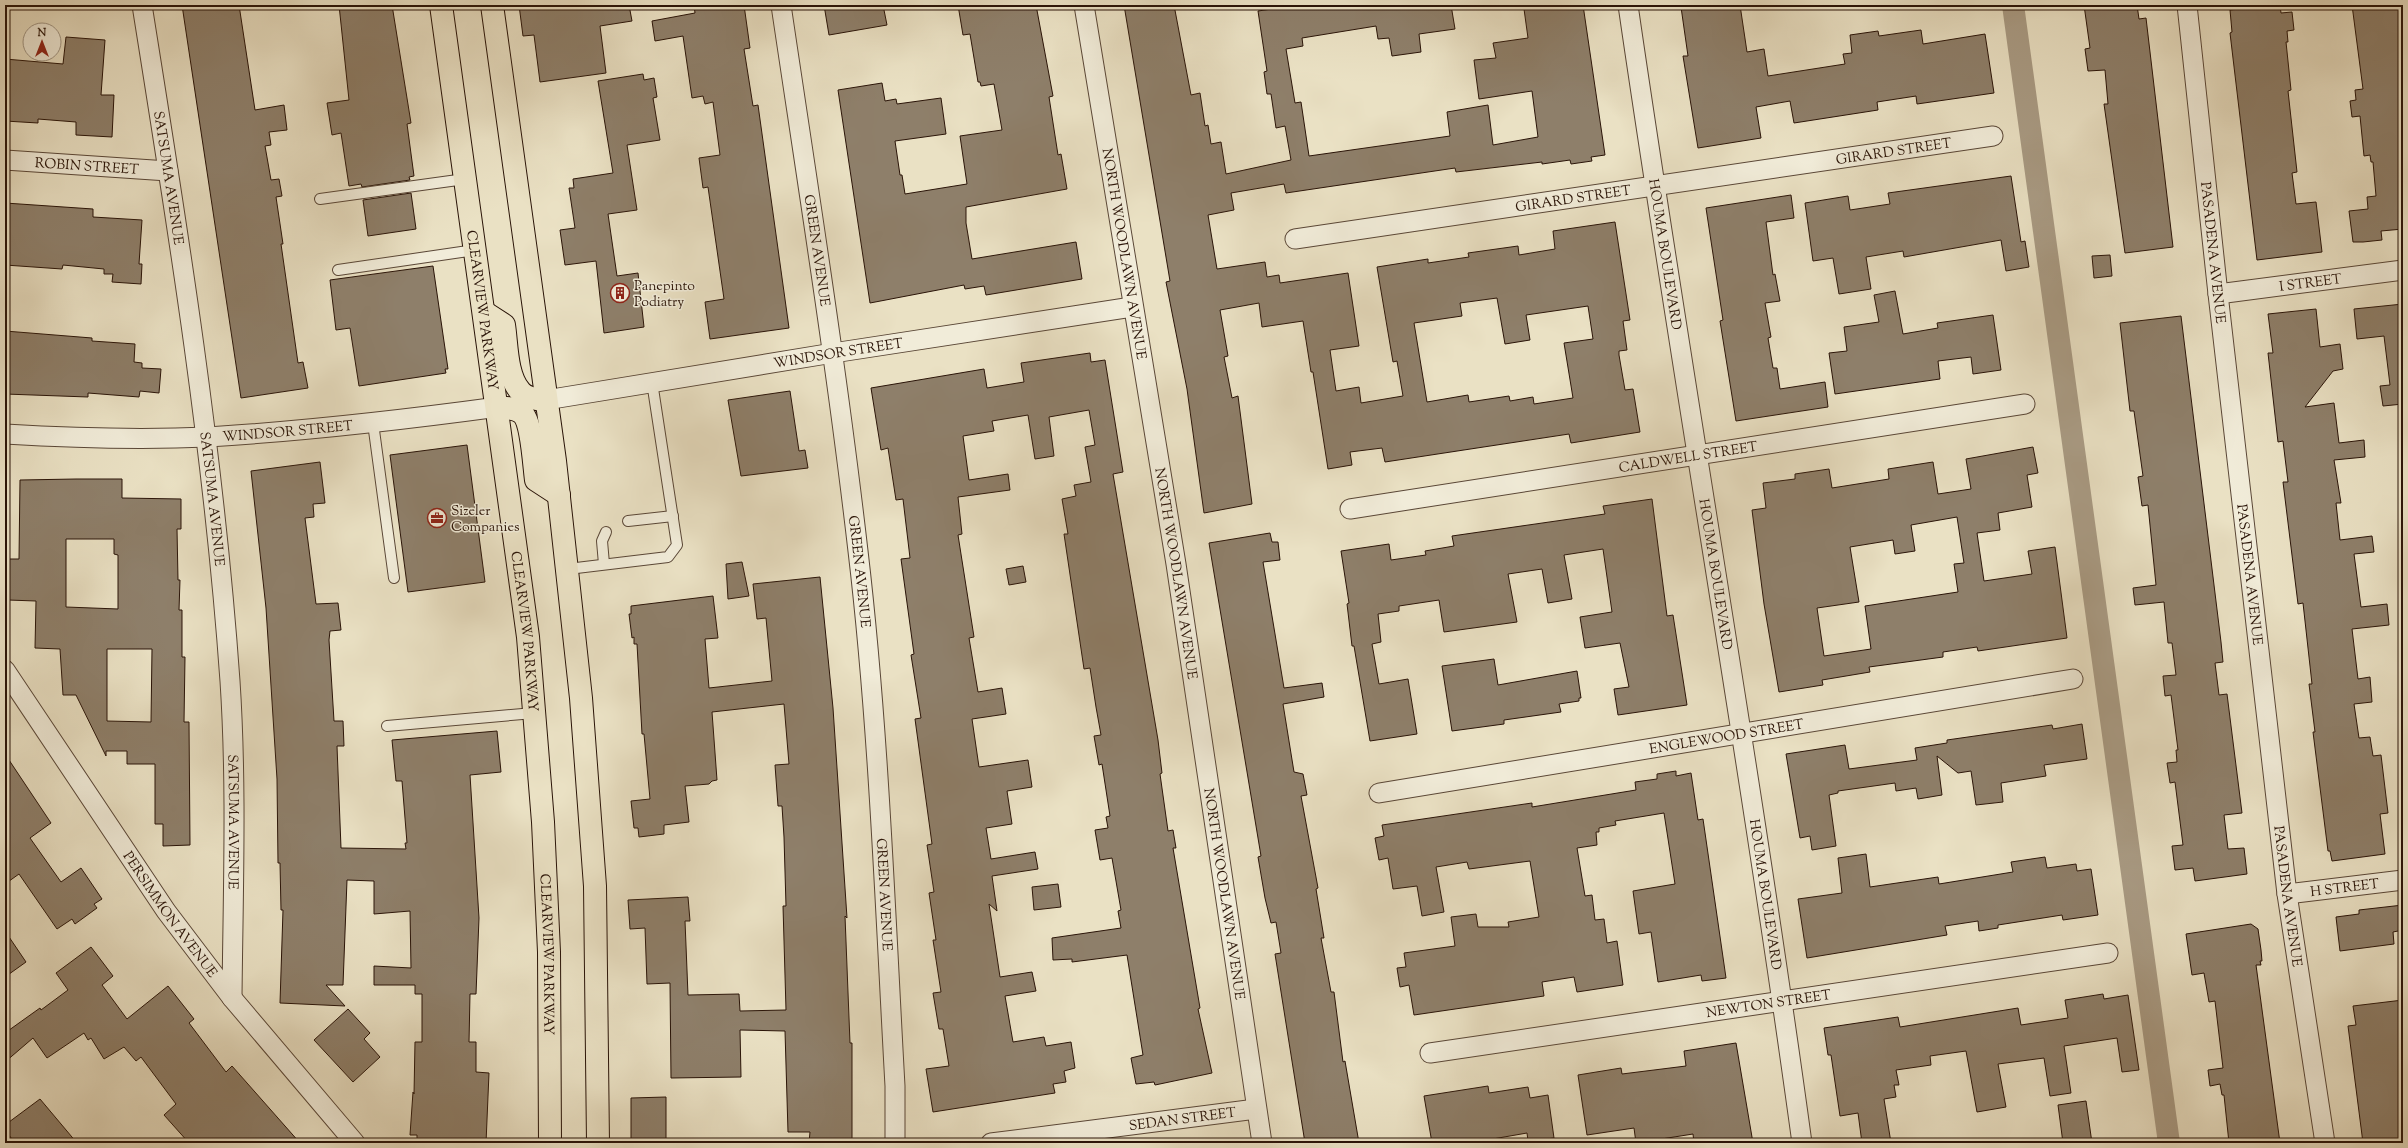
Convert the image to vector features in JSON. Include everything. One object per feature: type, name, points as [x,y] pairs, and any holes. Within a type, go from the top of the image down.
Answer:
[{"type":"highway","name":"CLEARVIEW PARKWAY","points":[[441,5],[498,407],[528,637],[550,952],[550,1143]]},
{"type":"highway","points":[[492,5],[559,495],[581,698],[595,886],[598,1143]]},
{"type":"highway","points":[[484,312],[504,325],[512,378],[520,392],[532,399],[546,400]]},
{"type":"highway","points":[[498,407],[512,408],[523,414],[528,424],[536,480],[559,495]]},
{"type":"street","name":"SATSUMA AVENUE","points":[[142,5],[207,437],[230,682],[235,790],[232,998]]},
{"type":"street","name":"GREEN AVENUE","points":[[781,5],[832,353],[859,553],[872,697],[895,1086],[895,1143]]},
{"type":"street","name":"NORTH WOODLAWN AVENUE","points":[[1084,5],[1123,236],[1132,307],[1176,564],[1262,1143]]},
{"type":"street","name":"HOUMA BOULEVARD","points":[[1628,5],[1654,186],[1698,456],[1783,1001],[1802,1143]]},
{"type":"street","name":"PASADENA AVENUE","points":[[2187,5],[2286,894],[2325,1143]]},
{"type":"street","name":"GIRARD STREET","points":[[1295,239],[1993,136]]},
{"type":"street","name":"ROBIN STREET","points":[[5,160],[168,171]]},
{"type":"street","name":"I STREET","points":[[2218,294],[2403,270]]},
{"type":"street","name":"WINDSOR STREET","points":[[546,400],[832,353],[1132,307]]},
{"type":"street","name":"CALDWELL STREET","points":[[1350,509],[2025,404]]},
{"type":"street","name":"WINDSOR STREET","points":[[5,434],[56,437],[207,437],[373,423],[498,407]]},
{"type":"street","name":"PERSIMMON AVENUE","points":[[5,670],[166,911],[232,998],[355,1143]]},
{"type":"street","name":"ENGLEWOOD STREET","points":[[1379,793],[2073,679]]},
{"type":"street","name":"H STREET","points":[[2286,894],[2403,880]]},
{"type":"street","name":"NEWTON STREET","points":[[1430,1053],[2108,953]]},
{"type":"street","name":"SEDAN STREET","points":[[991,1143],[1256,1109]]},
{"type":"lane","points":[[320,199],[465,179]]},
{"type":"lane","points":[[338,270],[475,250]]},
{"type":"lane","points":[[568,569],[668,557],[677,545],[652,382]]},
{"type":"lane","points":[[373,423],[394,578]]},
{"type":"lane","points":[[628,521],[673,516]]},
{"type":"lane","points":[[604,564],[602,541],[606,532]]},
{"type":"lane","points":[[387,726],[534,713]]},
{"type":"building","points":[[182,5],[239,5],[255,110],[284,105],[287,130],[269,132],[271,145],[265,146],[271,180],[279,179],[282,196],[276,197],[283,244],[281,244],[298,363],[303,362],[308,388],[241,398]]},
{"type":"building","points":[[339,5],[392,5],[411,123],[407,124],[414,176],[409,177],[410,180],[362,187],[361,184],[349,186],[341,133],[332,135],[327,103],[349,100]]},
{"type":"building","points":[[519,5],[629,5],[632,21],[600,26],[606,73],[540,82],[534,35],[523,36]]},
{"type":"building","points":[[694,5],[744,5],[750,48],[744,49],[753,106],[758,105],[789,328],[710,339],[705,302],[724,299],[708,187],[703,188],[699,158],[720,155],[713,102],[705,104],[703,96],[692,98],[683,36],[655,41],[652,21],[695,13]]},
{"type":"building","points":[[824,5],[883,5],[887,25],[829,35]]},
{"type":"building","points":[[958,5],[1036,5],[1053,96],[1049,97],[1058,155],[1061,154],[1067,189],[966,207],[966,223],[972,259],[1076,242],[1082,279],[986,295],[984,286],[965,289],[964,285],[870,303],[838,90],[882,83],[885,101],[896,99],[897,104],[941,98],[946,134],[895,141],[900,175],[902,175],[905,194],[967,184],[960,136],[1002,130],[994,84],[981,86],[980,82],[978,82],[970,34],[963,35]]},
{"type":"building","points":[[1124,5],[1174,5],[1191,95],[1200,93],[1205,126],[1208,125],[1211,144],[1221,142],[1226,174],[1291,160],[1285,126],[1276,128],[1271,94],[1267,94],[1264,72],[1267,71],[1258,11],[1299,5],[1451,5],[1455,29],[1419,34],[1421,52],[1392,56],[1389,38],[1378,39],[1376,26],[1302,38],[1303,46],[1286,49],[1295,103],[1301,102],[1309,156],[1450,136],[1447,112],[1488,105],[1493,145],[1538,137],[1532,91],[1479,99],[1474,60],[1496,58],[1493,43],[1528,38],[1524,9],[1553,5],[1583,5],[1605,155],[1591,157],[1592,161],[1571,164],[1570,160],[1456,172],[1455,168],[1286,193],[1284,184],[1231,193],[1234,210],[1208,215],[1217,269],[1265,262],[1267,277],[1279,275],[1280,283],[1348,273],[1359,346],[1330,350],[1336,391],[1359,387],[1361,403],[1403,396],[1397,361],[1393,362],[1377,267],[1428,259],[1428,263],[1469,257],[1468,253],[1518,246],[1519,255],[1555,249],[1553,231],[1615,222],[1630,320],[1623,321],[1627,350],[1619,351],[1619,355],[1625,390],[1633,389],[1640,432],[1571,443],[1569,434],[1385,462],[1382,448],[1350,452],[1352,465],[1328,469],[1313,372],[1311,372],[1303,321],[1262,327],[1259,303],[1220,310],[1228,356],[1224,357],[1232,398],[1238,396],[1252,504],[1204,513],[1187,389],[1166,282],[1170,281]],"holes":[[[1497,298],[1505,344],[1530,340],[1526,315],[1588,306],[1593,339],[1564,343],[1573,398],[1534,404],[1533,397],[1510,401],[1509,396],[1469,402],[1468,395],[1427,402],[1414,323],[1462,316],[1460,303]]]},
{"type":"building","points":[[1692,5],[1740,5],[1747,52],[1764,49],[1768,76],[1845,64],[1843,54],[1852,53],[1850,35],[1878,31],[1879,36],[1921,30],[1923,44],[1985,34],[1994,93],[1917,104],[1916,96],[1877,102],[1878,110],[1794,123],[1790,101],[1756,107],[1761,138],[1698,148],[1683,56],[1688,56],[1681,7]]},
{"type":"building","points":[[2084,5],[2137,5],[2139,19],[2146,18],[2173,247],[2125,253],[2104,104],[2108,104],[2105,70],[2088,71],[2085,49],[2090,48]]},
{"type":"building","points":[[2280,5],[2281,13],[2292,12],[2294,30],[2287,31],[2288,42],[2286,42],[2291,90],[2288,91],[2297,172],[2292,173],[2296,204],[2316,202],[2322,252],[2257,260],[2230,33],[2232,32],[2230,10]]},
{"type":"building","points":[[2352,5],[2402,5],[2403,14],[2403,229],[2381,231],[2382,240],[2363,242],[2353,242],[2349,211],[2368,209],[2367,197],[2376,196],[2373,162],[2371,162],[2370,155],[2364,156],[2360,116],[2352,117],[2350,101],[2356,100],[2355,90],[2363,89]]},
{"type":"building","points":[[66,37],[105,40],[101,95],[114,95],[112,137],[76,135],[76,122],[38,119],[38,123],[5,121],[5,59],[22,60],[22,62],[63,64]]},
{"type":"building","points":[[643,74],[644,80],[654,78],[657,97],[653,98],[660,140],[627,145],[637,210],[608,214],[617,276],[638,273],[644,327],[604,333],[596,261],[565,265],[560,230],[575,228],[569,188],[574,188],[573,179],[613,173],[598,81]]},
{"type":"building","points":[[2011,176],[2021,242],[2025,241],[2029,267],[2006,271],[2001,240],[1904,257],[1903,251],[1866,257],[1871,289],[1839,294],[1833,258],[1813,261],[1805,203],[1848,196],[1850,210],[1890,204],[1888,193]]},
{"type":"building","points":[[411,193],[416,229],[368,236],[363,200]]},
{"type":"building","points":[[1791,195],[1794,218],[1766,222],[1773,275],[1775,274],[1780,301],[1765,303],[1771,337],[1768,338],[1773,368],[1777,368],[1780,389],[1825,382],[1828,407],[1736,421],[1720,321],[1723,320],[1706,208]]},
{"type":"building","points":[[5,203],[93,209],[93,217],[142,220],[139,264],[142,264],[141,284],[112,282],[113,274],[104,274],[104,269],[63,265],[62,269],[5,265]]},
{"type":"building","points":[[2110,255],[2112,276],[2094,278],[2092,256]]},
{"type":"building","points":[[433,266],[448,369],[445,369],[446,373],[359,386],[350,328],[336,330],[330,280]]},
{"type":"building","points":[[1895,291],[1903,334],[1938,328],[1937,323],[1993,315],[2001,370],[1973,374],[1971,357],[1938,361],[1940,379],[1835,394],[1829,353],[1847,351],[1844,327],[1879,322],[1874,295]]},
{"type":"building","points":[[2403,304],[2403,404],[2383,406],[2380,386],[2390,385],[2384,336],[2357,339],[2354,309]]},
{"type":"building","points":[[2316,309],[2320,347],[2340,344],[2343,369],[2333,371],[2305,407],[2334,403],[2339,443],[2364,440],[2365,457],[2334,460],[2341,503],[2336,503],[2340,540],[2372,536],[2374,552],[2354,554],[2361,607],[2387,604],[2389,625],[2352,629],[2358,679],[2370,677],[2372,702],[2354,704],[2359,738],[2370,737],[2373,756],[2381,755],[2388,813],[2380,814],[2385,854],[2332,861],[2330,851],[2328,851],[2313,732],[2315,732],[2309,684],[2312,684],[2303,603],[2298,604],[2283,482],[2288,482],[2283,441],[2278,442],[2268,353],[2273,353],[2268,314]]},
{"type":"building","points":[[2181,316],[2223,662],[2215,663],[2219,695],[2227,694],[2242,813],[2224,815],[2228,849],[2244,848],[2247,874],[2195,881],[2193,868],[2175,870],[2172,846],[2183,845],[2175,782],[2170,783],[2167,763],[2177,762],[2176,750],[2178,750],[2171,695],[2165,696],[2163,676],[2176,675],[2172,643],[2168,643],[2164,602],[2135,605],[2133,588],[2156,585],[2148,505],[2142,506],[2138,477],[2143,476],[2134,411],[2130,411],[2120,323]]},
{"type":"building","points":[[5,331],[92,338],[92,341],[135,344],[134,362],[142,363],[142,368],[161,369],[159,393],[140,391],[139,397],[88,393],[88,397],[5,394]]},
{"type":"building","points":[[1090,353],[1091,362],[1105,360],[1123,472],[1113,474],[1158,740],[1162,773],[1160,774],[1168,831],[1173,830],[1176,848],[1173,848],[1200,1008],[1198,1009],[1212,1073],[1155,1085],[1154,1082],[1136,1084],[1131,1058],[1143,1055],[1127,955],[1072,962],[1072,959],[1053,960],[1052,938],[1121,928],[1118,911],[1121,910],[1112,858],[1100,860],[1095,830],[1108,828],[1106,817],[1110,816],[1102,764],[1099,765],[1094,736],[1101,735],[1090,668],[1084,669],[1064,534],[1068,534],[1062,499],[1076,496],[1074,485],[1091,482],[1085,447],[1095,445],[1089,410],[1049,417],[1054,456],[1035,459],[1028,415],[992,421],[994,431],[963,436],[969,480],[1008,474],[1010,490],[958,497],[962,534],[958,535],[974,637],[969,638],[978,692],[1002,688],[1006,714],[972,719],[979,767],[1028,760],[1032,787],[1007,791],[1012,824],[986,828],[991,859],[1035,852],[1038,869],[992,876],[997,911],[989,904],[1000,977],[1032,972],[1036,991],[1005,996],[1013,1042],[1044,1037],[1046,1046],[1071,1042],[1075,1068],[1064,1071],[1066,1082],[1053,1084],[1055,1093],[933,1112],[926,1069],[949,1066],[943,1029],[939,1029],[933,993],[941,992],[933,940],[936,940],[929,893],[934,892],[927,845],[932,844],[915,719],[921,718],[911,655],[914,654],[901,559],[910,558],[903,499],[896,500],[888,448],[881,450],[871,388],[984,369],[987,388],[1024,382],[1021,363]]},
{"type":"building","points":[[790,391],[799,451],[805,450],[808,468],[741,476],[728,400]]},
{"type":"building","name":"Sizeler Companies","points":[[467,445],[485,582],[408,592],[390,455]]},
{"type":"building","points":[[2033,447],[2038,473],[2027,475],[2032,507],[1998,513],[2000,530],[1977,533],[1984,581],[2032,574],[2028,551],[2055,547],[2067,638],[1978,651],[1977,647],[1943,652],[1943,657],[1869,667],[1870,672],[1822,680],[1823,685],[1779,692],[1764,604],[1752,510],[1766,508],[1763,483],[1795,479],[1795,474],[1829,469],[1832,488],[1889,479],[1888,469],[1933,462],[1938,494],[1971,489],[1966,459]],"holes":[[[1957,517],[1964,563],[1954,564],[1958,592],[1865,606],[1871,649],[1824,656],[1817,608],[1859,602],[1850,547],[1893,540],[1895,554],[1915,551],[1911,525]]]},
{"type":"building","points":[[320,462],[325,503],[313,504],[314,517],[305,518],[316,604],[338,603],[341,630],[330,631],[329,640],[334,721],[343,721],[344,746],[337,746],[341,848],[406,849],[405,843],[407,843],[402,781],[396,781],[392,740],[497,731],[501,772],[470,775],[479,918],[476,994],[470,994],[469,1042],[476,1042],[476,1072],[489,1073],[486,1143],[417,1143],[417,1135],[410,1135],[413,1092],[414,1094],[415,1042],[422,1042],[422,994],[415,994],[415,985],[374,985],[374,966],[411,968],[410,911],[374,914],[374,881],[347,880],[343,985],[326,985],[345,1006],[280,1003],[283,910],[281,910],[280,863],[278,863],[277,779],[266,608],[251,471]]},
{"type":"building","points":[[122,479],[122,498],[181,499],[181,529],[177,529],[178,580],[180,580],[179,610],[182,610],[182,657],[185,657],[184,722],[189,722],[190,845],[163,846],[163,824],[155,824],[155,764],[127,764],[127,751],[106,751],[106,756],[76,695],[63,695],[60,649],[35,648],[36,601],[8,600],[9,559],[19,559],[20,480]],"holes":[[[66,539],[114,539],[114,554],[118,555],[118,609],[66,607]],[[107,649],[152,649],[151,722],[107,721]]]},
{"type":"building","points":[[1652,499],[1667,616],[1673,615],[1687,705],[1618,715],[1614,689],[1629,687],[1620,643],[1585,648],[1580,617],[1612,612],[1603,549],[1564,555],[1572,599],[1548,603],[1542,569],[1508,574],[1517,622],[1444,632],[1439,600],[1399,606],[1399,611],[1378,614],[1381,642],[1372,644],[1379,684],[1408,679],[1417,734],[1370,741],[1354,646],[1352,646],[1347,604],[1349,603],[1341,551],[1389,544],[1391,560],[1426,555],[1425,551],[1454,546],[1452,536],[1605,514],[1603,506]]},
{"type":"building","points":[[1270,533],[1272,542],[1278,542],[1280,560],[1263,562],[1284,688],[1322,683],[1324,697],[1283,704],[1294,772],[1303,774],[1307,795],[1301,796],[1318,888],[1316,889],[1324,938],[1321,938],[1331,992],[1334,992],[1343,1062],[1345,1061],[1359,1143],[1305,1143],[1275,954],[1281,953],[1276,922],[1271,923],[1265,898],[1258,857],[1261,856],[1209,543]]},
{"type":"building","points":[[742,562],[749,596],[728,599],[726,564]]},
{"type":"building","points":[[1023,566],[1026,582],[1009,585],[1006,569]]},
{"type":"building","points":[[820,577],[833,708],[847,918],[845,916],[850,1043],[852,1043],[852,1143],[809,1143],[810,1132],[788,1132],[785,1031],[740,1030],[741,1077],[671,1078],[670,983],[647,984],[645,928],[630,929],[628,900],[688,897],[690,921],[685,921],[688,995],[739,994],[740,1011],[786,1010],[783,906],[786,906],[784,837],[782,806],[778,806],[775,765],[789,764],[784,704],[712,712],[717,780],[712,781],[709,784],[685,786],[689,822],[664,825],[664,834],[639,837],[638,828],[634,828],[631,801],[650,799],[644,734],[642,734],[637,644],[634,644],[634,637],[632,638],[629,614],[631,614],[631,606],[713,596],[718,638],[705,639],[709,688],[772,681],[766,618],[757,619],[753,584]]},
{"type":"building","points":[[1494,659],[1498,685],[1577,671],[1581,698],[1579,698],[1579,701],[1559,704],[1561,712],[1504,720],[1504,724],[1452,731],[1442,666]]},
{"type":"building","points":[[2082,724],[2087,759],[2044,765],[2046,776],[2001,783],[2003,802],[1976,805],[1971,771],[1958,773],[1937,756],[1942,795],[1918,799],[1916,788],[1896,791],[1895,783],[1838,791],[1838,793],[1829,795],[1836,846],[1812,850],[1810,836],[1800,838],[1786,754],[1845,745],[1849,769],[1917,760],[1915,748],[1947,743],[1947,740],[2052,725],[2053,729]]},
{"type":"building","points":[[5,754],[51,823],[30,838],[61,882],[81,868],[102,899],[94,904],[97,908],[75,924],[72,919],[57,929],[19,874],[5,884]]},
{"type":"building","points":[[1676,771],[1676,776],[1691,773],[1698,820],[1703,819],[1726,978],[1702,981],[1701,975],[1658,982],[1651,932],[1639,934],[1633,891],[1675,884],[1664,813],[1615,821],[1616,825],[1599,828],[1599,832],[1596,832],[1597,845],[1577,848],[1585,896],[1592,895],[1595,920],[1604,919],[1607,943],[1617,941],[1623,985],[1577,992],[1574,977],[1542,982],[1544,996],[1414,1015],[1409,985],[1400,987],[1397,968],[1406,967],[1404,953],[1455,946],[1451,917],[1476,914],[1478,927],[1509,927],[1508,922],[1539,917],[1530,861],[1469,869],[1467,862],[1436,867],[1444,912],[1422,916],[1417,886],[1393,889],[1388,858],[1379,860],[1375,838],[1384,836],[1382,825],[1532,803],[1532,807],[1636,790],[1635,782],[1657,779],[1657,774]]},
{"type":"building","points":[[1866,854],[1870,887],[1938,877],[1939,884],[2013,872],[2011,862],[2045,857],[2047,868],[2076,864],[2077,871],[2091,869],[2098,915],[2063,920],[2062,915],[1998,925],[1998,928],[1979,931],[1978,921],[1945,926],[1947,935],[1807,958],[1798,899],[1842,893],[1838,858]]},
{"type":"building","points":[[1058,884],[1061,907],[1034,910],[1032,887]]},
{"type":"building","points":[[2403,905],[2403,930],[2393,932],[2394,944],[2340,951],[2336,917],[2359,914],[2359,910]]},
{"type":"building","points":[[2251,924],[2258,929],[2261,950],[2261,965],[2256,965],[2280,1143],[2229,1143],[2224,1095],[2222,1095],[2220,1084],[2210,1086],[2208,1070],[2223,1068],[2215,1001],[2209,1002],[2204,973],[2192,975],[2186,934]]},
{"type":"building","points":[[5,931],[26,962],[5,977]]},
{"type":"building","points":[[91,947],[113,976],[102,985],[127,1019],[168,986],[194,1019],[189,1023],[226,1072],[232,1066],[300,1143],[189,1143],[164,1115],[176,1104],[141,1057],[136,1061],[124,1047],[104,1059],[91,1038],[88,1040],[84,1033],[47,1058],[33,1038],[5,1062],[5,1033],[40,1008],[41,1010],[68,990],[56,973]]},
{"type":"building","points":[[2103,994],[2104,999],[2128,995],[2139,1070],[2122,1072],[2117,1038],[2064,1046],[2071,1093],[2050,1096],[2044,1058],[1998,1064],[2006,1107],[1977,1112],[1966,1051],[1930,1056],[1931,1065],[1896,1070],[1899,1085],[1894,1085],[1896,1097],[1884,1099],[1891,1143],[1862,1143],[1858,1113],[1840,1116],[1831,1055],[1828,1055],[1824,1028],[1898,1017],[1900,1027],[2018,1008],[2021,1025],[2068,1018],[2065,1000]]},
{"type":"building","points":[[2403,1000],[2403,1043],[2401,1043],[2403,1061],[2403,1143],[2363,1143],[2348,1026],[2356,1025],[2353,1006]]},
{"type":"building","points":[[348,1009],[370,1033],[364,1039],[380,1057],[353,1082],[314,1040]]},
{"type":"building","points":[[1736,1043],[1753,1143],[1694,1143],[1693,1134],[1636,1143],[1634,1128],[1587,1135],[1578,1075],[1621,1068],[1622,1074],[1686,1066],[1684,1051]]},
{"type":"building","points":[[1488,1086],[1489,1093],[1528,1087],[1530,1098],[1548,1095],[1554,1138],[1528,1141],[1527,1133],[1487,1140],[1488,1143],[1432,1143],[1424,1096]]},
{"type":"building","points":[[666,1097],[666,1143],[631,1143],[631,1098]]},
{"type":"building","points":[[40,1099],[77,1143],[15,1143],[5,1130],[5,1125]]},
{"type":"building","points":[[2086,1101],[2092,1143],[2063,1143],[2058,1105]]},
{"type":"waterway","points":[[2013,5],[2169,1143]]},
{"type":"place","name":"Panepinto Podiatry","points":[[620,293]]},
{"type":"place","name":"Sizeler Companies","points":[[437,518]]}]
